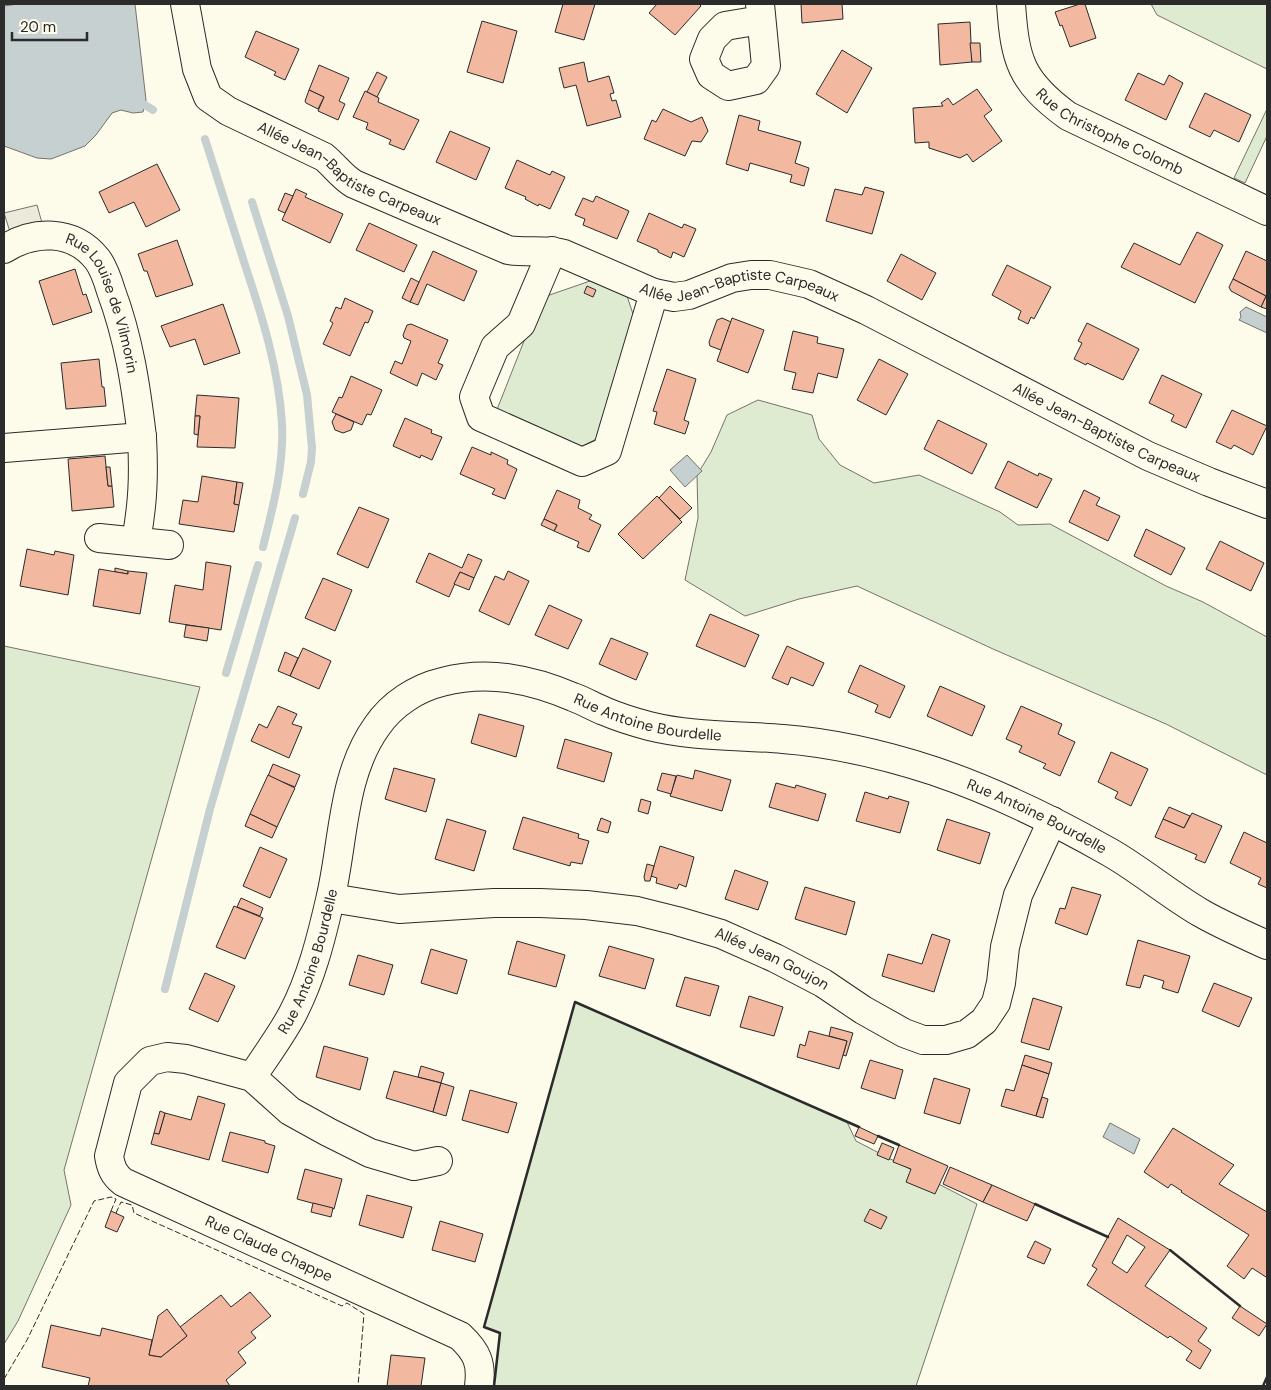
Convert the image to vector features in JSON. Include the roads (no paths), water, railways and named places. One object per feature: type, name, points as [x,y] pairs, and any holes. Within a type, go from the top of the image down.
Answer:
[{"type":"street","name":"Allée Jean-Baptiste Carpeaux","points":[[185,4],[197,69],[208,97],[228,111],[324,157],[333,164],[345,179],[354,184],[508,250],[519,252],[552,251],[564,254],[654,293],[674,297],[689,295],[732,278],[750,275],[770,275],[809,284],[866,310],[1148,456],[1267,504]]},
{"type":"street","name":"Rue Christophe Colomb","points":[[1011,4],[1014,37],[1020,64],[1034,86],[1049,102],[1068,116],[1267,211]]},
{"type":"street","name":"Rue Louise de Vilmorin","points":[[4,248],[33,236],[53,235],[71,239],[98,260],[105,274],[126,336],[137,395],[142,437],[144,471],[142,506],[136,541]]},
{"type":"street","points":[[552,251],[521,324],[496,347],[474,397],[481,417],[582,462],[607,451],[654,293]]},
{"type":"street","points":[[4,448],[142,437]]},
{"type":"street","points":[[99,538],[169,545]]},
{"type":"street","name":"Rue Antoine Bourdelle","points":[[252,1077],[290,1018],[302,994],[312,967],[331,898],[351,786],[361,754],[378,725],[401,701],[427,686],[464,676],[497,676],[531,683],[572,696],[626,720],[654,727],[718,736],[783,739],[840,747],[890,758],[935,772],[1020,805],[1052,821],[1114,855],[1201,913],[1267,945]]},
{"type":"street","name":"Allée Jean Goujon","points":[[331,898],[398,909],[494,903],[540,903],[637,911],[721,934],[823,982],[863,1010],[904,1033],[923,1040],[946,1040],[967,1034],[984,1021],[996,1003],[1002,983],[1005,947],[1018,895],[1052,821]]},
{"type":"street","name":"Rue Claude Chappe","points":[[252,1077],[186,1059],[167,1057],[150,1061],[128,1083],[109,1156],[110,1166],[115,1176],[123,1182],[460,1336],[471,1347],[479,1360],[479,1386]]},
{"type":"street","points":[[252,1077],[290,1111],[370,1153],[414,1166],[438,1161]]},
{"type":"waterway","points":[[145,105],[153,110]]},
{"type":"waterway","points":[[205,139],[263,323],[273,363],[280,404],[282,424],[280,471],[263,547]]},
{"type":"waterway","points":[[252,202],[288,316],[307,395],[312,448],[311,462],[303,494]]},
{"type":"waterway","points":[[165,989],[210,809],[295,518]]},
{"type":"waterway","points":[[226,673],[258,565]]}]
